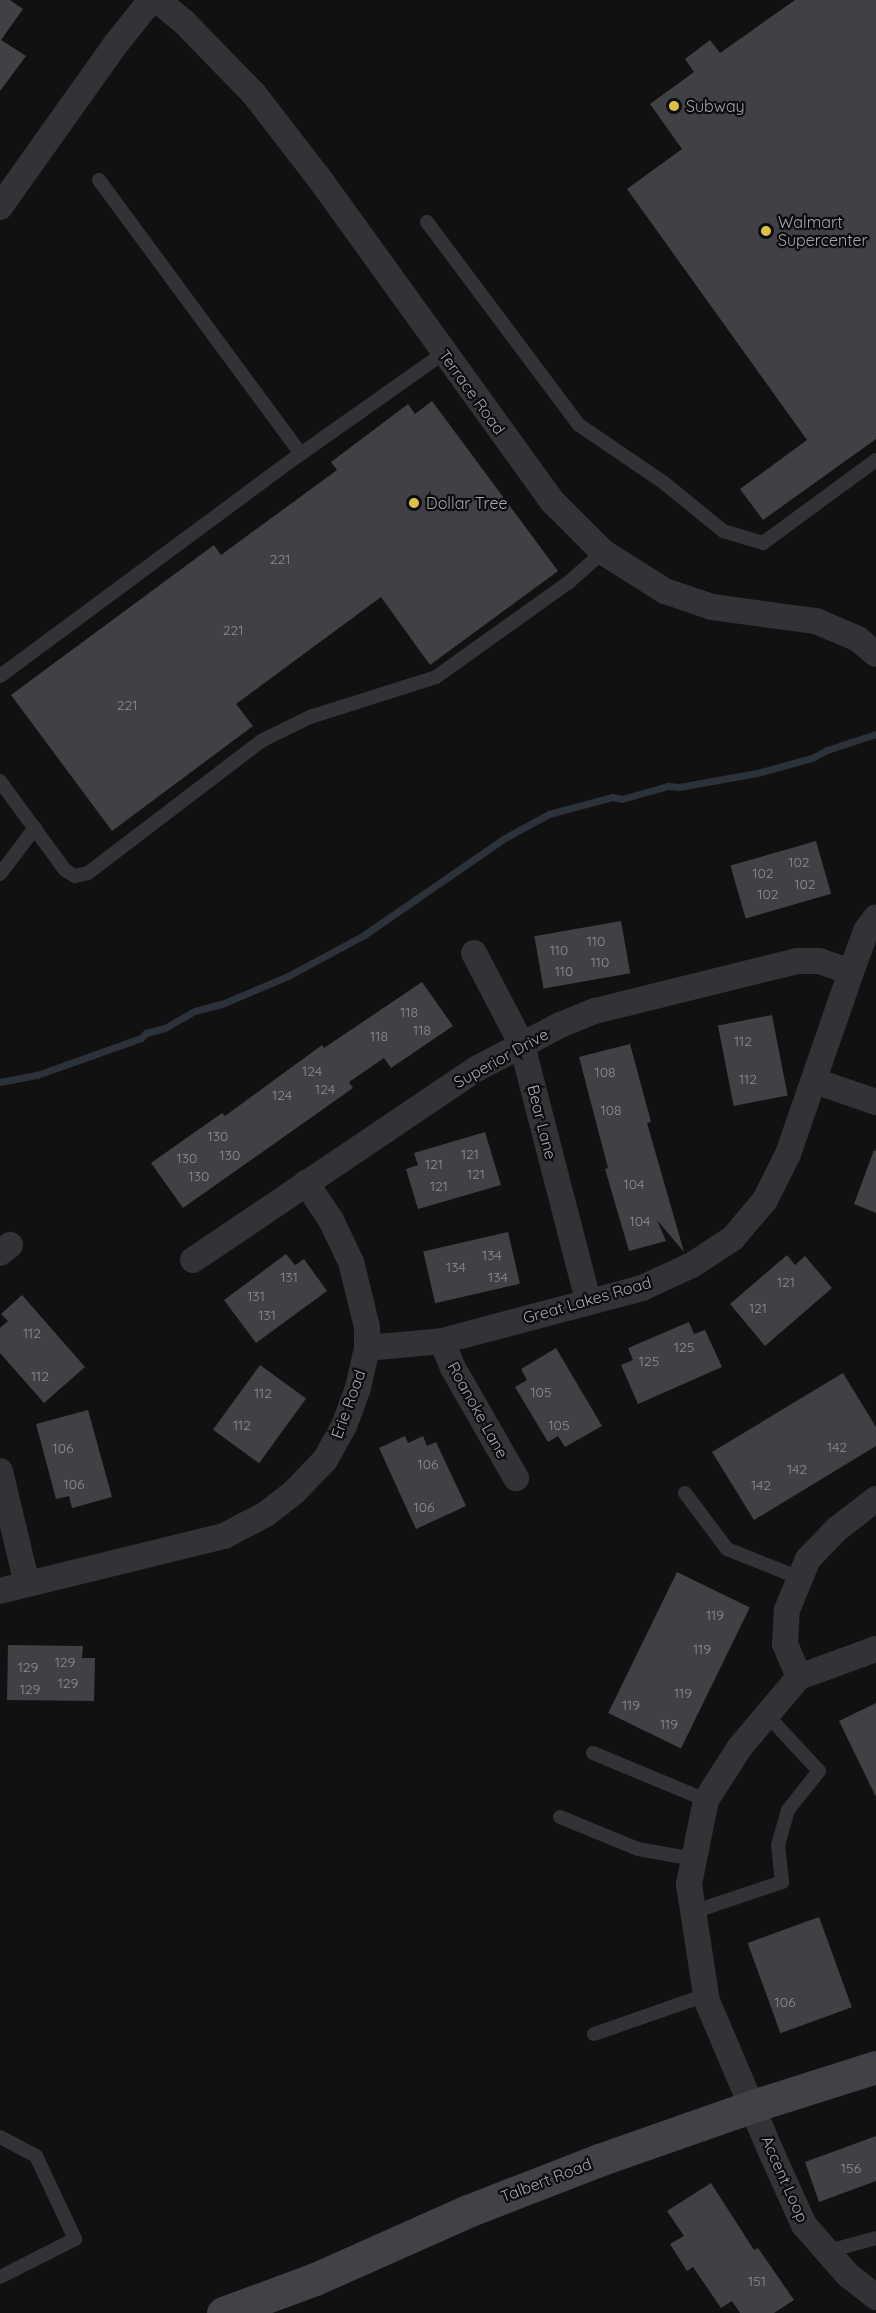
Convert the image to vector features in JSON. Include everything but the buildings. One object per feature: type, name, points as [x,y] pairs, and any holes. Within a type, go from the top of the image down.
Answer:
[{"type":"street","points":[[0,207],[151,0]]},
{"type":"street","name":"Terrace Road","points":[[157,0],[184,22],[254,94],[319,178],[553,502],[603,552],[665,591],[712,608],[816,621],[858,639],[876,654]]},
{"type":"street","name":"Great Lakes Road","points":[[367,1348],[442,1341],[652,1283],[692,1265],[732,1238],[765,1200],[788,1154],[866,931],[876,917]]},
{"type":"street","name":"Bear Lane","points":[[474,953],[522,1045],[588,1300]]},
{"type":"street","name":"Superior Drive","points":[[193,1260],[476,1069],[595,1011],[797,961],[819,961],[851,972]]},
{"type":"street","points":[[815,1081],[876,1102]]},
{"type":"street","name":"Erie Road","points":[[0,1591],[224,1536],[266,1514],[295,1491],[325,1460],[344,1426],[358,1388],[367,1348],[362,1298],[351,1262],[331,1220],[306,1183]]},
{"type":"street","name":"Roanoke Lane","points":[[442,1341],[453,1368],[516,1478]]},
{"type":"street","points":[[0,1472],[27,1584]]},
{"type":"street","points":[[799,1677],[785,1644],[787,1610],[808,1559],[837,1529],[876,1499]]},
{"type":"street","points":[[706,1800],[740,1747],[799,1677],[876,1649]]},
{"type":"street","name":"Accent Loop","points":[[706,1800],[689,1884],[706,1995],[804,2225],[825,2252],[848,2275],[876,2297]]},
{"type":"street","name":"Talbert Road","points":[[223,2313],[315,2279],[468,2211],[599,2160],[753,2106],[876,2067]]},
{"type":"lane","points":[[99,180],[301,454]]},
{"type":"lane","points":[[427,222],[579,425],[663,482],[723,531],[763,543],[876,460]]},
{"type":"lane","points":[[0,676],[301,454],[444,353]]},
{"type":"lane","points":[[0,781],[65,870],[75,876],[88,873],[261,741],[310,717],[436,677],[568,583],[603,552]]},
{"type":"lane","points":[[0,874],[35,828]]},
{"type":"lane","points":[[685,1493],[727,1549],[800,1578]]},
{"type":"lane","points":[[693,1912],[783,1882],[778,1845],[788,1810],[819,1771],[767,1715]]},
{"type":"lane","points":[[593,1753],[706,1800]]},
{"type":"lane","points":[[560,1817],[638,1849],[694,1859]]},
{"type":"lane","points":[[594,2034],[706,1995]]},
{"type":"lane","points":[[0,2136],[36,2156],[75,2239],[0,2277]]},
{"type":"lane","points":[[825,2252],[876,2238]]},
{"type":"waterway","points":[[0,1082],[37,1075],[141,1038],[146,1033],[165,1028],[195,1011],[222,1004],[288,976],[364,935],[503,839],[549,814],[612,797],[622,799],[668,786],[679,787],[757,773],[812,758],[827,750],[876,734]]},
{"type":"place","name":"Subway","points":[[674,106]]},
{"type":"place","name":"Walmart Supercenter","points":[[766,231]]},
{"type":"place","name":"Dollar Tree","points":[[414,503]]}]
